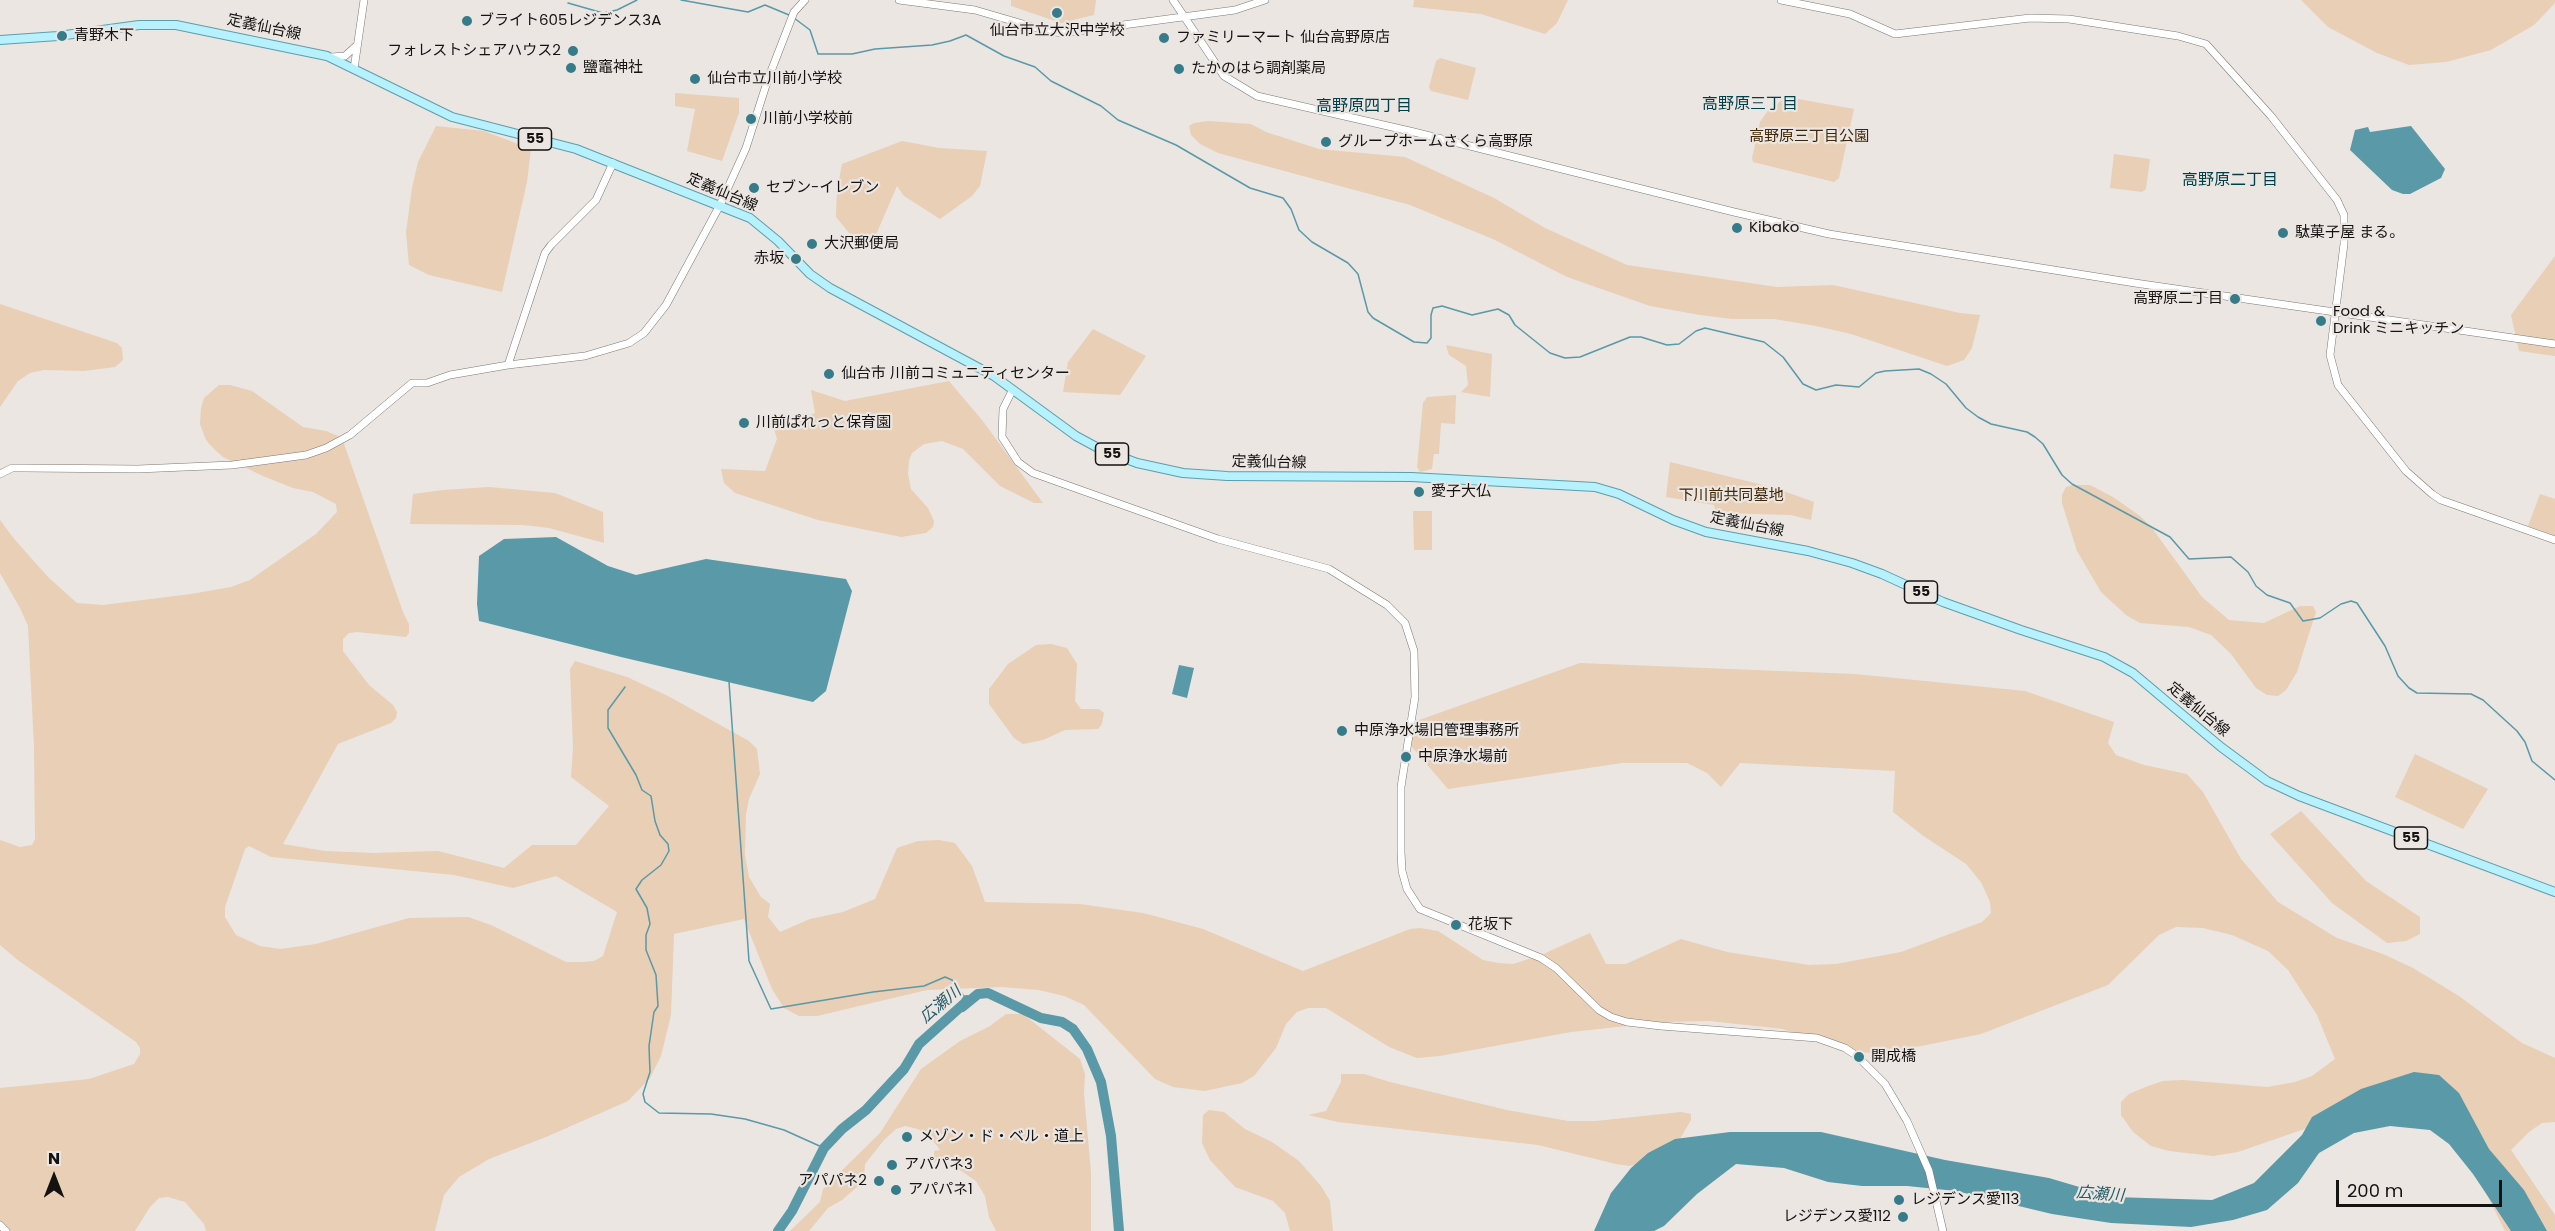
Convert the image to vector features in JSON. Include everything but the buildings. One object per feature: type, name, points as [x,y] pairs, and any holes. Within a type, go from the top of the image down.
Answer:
[{"type":"main road","name":"定義仙台線","points":[[0,40],[58,36],[139,25],[176,25],[327,56],[452,117],[576,149],[755,220],[810,274],[830,288],[994,376],[1076,436],[1100,449],[1159,469],[1227,476],[1411,477],[1595,487],[1619,494],[1673,520],[1706,532],[1808,551],[1852,563],[1943,602],[2104,657],[2133,673],[2221,747],[2267,781],[2309,800],[2555,892]]},
{"type":"street","points":[[354,69],[364,0]]},
{"type":"street","points":[[0,474],[12,468],[138,469],[232,465],[306,455],[326,448],[350,435],[412,383],[427,383],[450,375],[508,365],[585,356],[612,350],[629,343],[644,333],[666,305],[720,205],[746,148],[768,79],[794,12],[806,0]]},
{"type":"street","points":[[899,0],[975,10],[1047,31],[1063,33],[1235,10],[1265,0]]},
{"type":"street","points":[[1173,0],[1224,76],[1257,96],[1414,132],[1829,234],[2135,283],[2555,344]]},
{"type":"street","points":[[1781,0],[1850,14],[1895,34],[2030,18],[2069,19],[2178,36],[2206,44],[2271,116],[2337,200],[2344,215],[2344,244],[2330,355],[2338,385],[2406,471],[2421,486],[2441,500],[2555,540]]},
{"type":"street","points":[[327,56],[345,56],[357,45]]},
{"type":"street","points":[[508,365],[545,253],[551,244],[596,200],[613,164]]},
{"type":"street","points":[[1012,391],[1003,409],[1002,437],[1008,450],[1018,462],[1033,473],[1218,539],[1329,569],[1387,605],[1405,623],[1414,651],[1415,697],[1401,787],[1401,861],[1407,889],[1420,909],[1541,958],[1556,968],[1599,1010],[1611,1017],[1627,1022],[1661,1026],[1817,1038],[1857,1056],[1885,1084],[1907,1121],[1922,1154],[1935,1192],[1943,1231]]},
{"type":"street","points":[[0,1225],[6,1231]]},
{"type":"green space","points":[[1011,0],[1096,0],[1094,15],[1061,23],[1011,6]]},
{"type":"green space","points":[[1414,0],[1568,0],[1557,23],[1545,34],[1481,14],[1413,7]]},
{"type":"green space","points":[[2301,0],[2555,0],[2555,3],[2534,25],[2491,50],[2446,62],[2409,65],[2377,53],[2328,27]]},
{"type":"green space","points":[[1440,58],[1476,68],[1468,100],[1431,91],[1429,87],[1436,61]]},
{"type":"green space","points":[[675,93],[739,98],[739,113],[722,161],[687,151],[695,109],[675,106]]},
{"type":"green space","name":"高野原三丁目公園","points":[[1787,97],[1854,109],[1839,178],[1834,182],[1753,162],[1760,122],[1769,109]]},
{"type":"green space","points":[[1208,121],[1251,124],[1266,132],[1319,149],[1405,157],[1494,198],[1545,228],[1627,265],[1777,287],[1833,285],[1960,313],[1980,315],[1972,348],[1964,360],[1947,366],[1851,334],[1816,326],[1774,319],[1732,319],[1650,306],[1567,277],[1495,240],[1410,205],[1218,153],[1200,144],[1191,135],[1189,126]]},
{"type":"green space","points":[[436,126],[484,131],[531,149],[527,182],[502,292],[429,275],[409,265],[406,232],[412,188],[418,162]]},
{"type":"green space","points":[[902,141],[939,148],[987,151],[980,186],[972,196],[940,219],[904,196],[897,186],[872,244],[850,234],[836,217],[837,190],[842,164]]},
{"type":"green space","points":[[2114,154],[2150,159],[2146,189],[2142,192],[2110,188]]},
{"type":"green space","points":[[2555,256],[2555,356],[2519,351],[2511,315]]},
{"type":"green space","points":[[0,304],[117,343],[122,348],[123,360],[115,367],[84,371],[44,370],[30,373],[18,381],[0,407]]},
{"type":"green space","points":[[1093,329],[1146,356],[1120,395],[1063,392],[1068,362]]},
{"type":"green space","points":[[1446,345],[1492,354],[1490,397],[1461,392],[1468,385],[1466,366],[1449,355]]},
{"type":"green space","points":[[949,381],[982,420],[1043,503],[1034,503],[1000,486],[963,449],[942,441],[924,444],[912,453],[909,461],[908,474],[911,489],[928,508],[934,521],[933,527],[926,533],[901,537],[818,520],[735,493],[724,483],[721,469],[765,471],[777,439],[771,418],[792,424],[815,413],[811,390],[845,401]]},
{"type":"green space","points":[[219,385],[230,385],[252,391],[303,427],[326,431],[343,441],[409,624],[409,633],[406,637],[357,632],[349,633],[343,639],[343,651],[369,685],[393,705],[397,712],[396,718],[391,723],[338,744],[283,844],[325,851],[374,853],[438,851],[504,868],[532,845],[576,845],[609,806],[571,777],[573,748],[570,669],[575,661],[627,677],[668,696],[749,741],[757,749],[760,774],[749,799],[746,814],[745,855],[749,877],[761,897],[770,904],[768,917],[780,932],[810,919],[843,912],[875,899],[897,848],[918,841],[939,840],[955,843],[972,866],[985,902],[1080,904],[1143,913],[1203,929],[1303,971],[1410,929],[1420,928],[1438,931],[1483,960],[1498,963],[1513,964],[1541,955],[1590,933],[1606,964],[1626,964],[1681,939],[1727,952],[1809,965],[1836,964],[1901,952],[1982,922],[1991,913],[1990,902],[1981,882],[1966,864],[1922,835],[1893,812],[1895,771],[1740,763],[1721,787],[1707,773],[1687,763],[1622,763],[1448,789],[1412,747],[1408,724],[1580,663],[1855,674],[2025,691],[2114,722],[2108,743],[2116,755],[2144,765],[2187,774],[2203,792],[2241,859],[2278,902],[2337,938],[2383,954],[2413,968],[2459,996],[2522,1043],[2555,1058],[2555,1122],[2542,1123],[2511,1150],[2555,1215],[2555,1231],[2505,1231],[2473,1167],[2441,1128],[2385,1119],[2310,1127],[2238,1152],[2213,1156],[2169,1151],[2151,1146],[2133,1132],[2121,1115],[2121,1102],[2129,1094],[2148,1086],[2163,1081],[2183,1080],[2267,1087],[2312,1076],[2335,1059],[2317,1015],[2288,970],[2268,951],[2232,935],[2203,928],[2176,927],[2159,935],[2108,985],[1981,1034],[1921,1046],[1878,1053],[1853,1052],[1783,1029],[1709,1021],[1663,1022],[1571,1032],[1440,1056],[1417,1058],[1389,1047],[1326,1008],[1308,1008],[1297,1012],[1286,1024],[1276,1048],[1254,1076],[1242,1083],[1205,1091],[1173,1087],[1155,1079],[1084,1005],[1064,996],[1039,990],[1001,987],[927,990],[817,1016],[799,1016],[784,1008],[772,989],[744,919],[674,934],[671,1015],[661,1056],[650,1078],[628,1101],[489,1159],[459,1177],[444,1195],[435,1231],[206,1231],[204,1224],[185,1202],[168,1197],[159,1198],[150,1207],[135,1231],[0,1231],[0,1088],[89,1079],[134,1064],[140,1054],[140,1048],[136,1042],[19,961],[0,945],[0,840],[20,847],[32,845],[35,839],[34,747],[28,626],[0,573],[0,520],[48,577],[77,603],[103,605],[191,594],[231,587],[250,580],[316,534],[337,512],[336,504],[313,492],[293,488],[223,457],[206,440],[200,424],[204,398]],"holes":[[[249,846],[271,857],[454,875],[513,888],[556,876],[617,912],[603,956],[594,961],[584,962],[566,962],[491,925],[468,917],[409,918],[316,944],[280,949],[260,946],[236,935],[225,917],[225,907],[245,849]]]},
{"type":"green space","points":[[1456,395],[1455,424],[1441,423],[1439,454],[1434,454],[1432,469],[1420,472],[1417,467],[1423,403],[1427,397]]},
{"type":"green space","name":"下川前共同墓地","points":[[1670,462],[1775,488],[1814,502],[1811,520],[1791,515],[1716,513],[1714,505],[1666,497]]},
{"type":"green space","points":[[2090,485],[2113,497],[2140,516],[2152,528],[2202,597],[2229,620],[2264,623],[2300,606],[2313,606],[2316,612],[2297,672],[2286,690],[2278,696],[2267,695],[2256,688],[2231,654],[2211,635],[2189,627],[2140,623],[2126,615],[2101,592],[2077,551],[2062,503],[2062,495],[2066,487]]},
{"type":"green space","points":[[489,487],[555,493],[603,512],[604,543],[549,528],[523,525],[410,524],[413,494]]},
{"type":"green space","points":[[2540,494],[2555,499],[2555,536],[2528,526]]},
{"type":"green space","points":[[1413,511],[1432,511],[1432,550],[1414,550]]},
{"type":"green space","points":[[1051,644],[1067,648],[1077,664],[1075,701],[1081,709],[1099,709],[1104,713],[1102,724],[1098,729],[1065,730],[1043,740],[1023,744],[1014,738],[989,704],[989,689],[1008,664],[1036,645]]},
{"type":"green space","points":[[2415,754],[2488,789],[2463,829],[2395,797]]},
{"type":"green space","points":[[2301,811],[2366,881],[2420,917],[2420,934],[2406,941],[2387,943],[2332,903],[2270,834]]},
{"type":"green space","points":[[1006,1014],[1023,1014],[1080,1059],[1085,1074],[1084,1094],[1091,1172],[1091,1231],[996,1231],[989,1217],[985,1196],[976,1181],[944,1155],[944,1161],[934,1162],[934,1151],[940,1150],[931,1138],[918,1129],[905,1126],[896,1129],[884,1140],[865,1164],[864,1181],[842,1200],[828,1208],[809,1231],[790,1231],[820,1202],[823,1189],[880,1133],[921,1069],[960,1041],[990,1026]]},
{"type":"green space","points":[[1341,1074],[1364,1074],[1507,1110],[1568,1121],[1596,1121],[1681,1112],[1691,1114],[1691,1120],[1676,1146],[1658,1159],[1630,1166],[1538,1145],[1338,1122],[1308,1115],[1326,1111],[1341,1082]]},
{"type":"green space","points":[[1209,1110],[1224,1112],[1245,1129],[1272,1142],[1299,1161],[1321,1186],[1330,1201],[1333,1231],[1290,1231],[1285,1213],[1273,1201],[1235,1187],[1210,1160],[1202,1143],[1203,1115]]},
{"type":"water","points":[[2411,126],[2445,169],[2441,178],[2410,194],[2403,194],[2392,190],[2350,150],[2355,130],[2368,127],[2370,132]]},
{"type":"water","points":[[556,537],[608,566],[636,575],[706,559],[846,579],[852,591],[826,691],[813,702],[479,621],[477,604],[479,556],[504,539]]},
{"type":"water","points":[[1179,665],[1194,668],[1187,698],[1172,694]]},
{"type":"water","points":[[2414,1072],[2439,1075],[2459,1093],[2489,1149],[2524,1190],[2547,1231],[2511,1231],[2473,1174],[2449,1144],[2430,1130],[2390,1126],[2354,1133],[2319,1153],[2298,1183],[2267,1210],[2233,1220],[2191,1227],[2111,1223],[2052,1214],[1956,1191],[1828,1182],[1784,1168],[1736,1164],[1697,1194],[1664,1226],[1654,1231],[1594,1231],[1611,1193],[1631,1168],[1648,1153],[1675,1139],[1730,1132],[1821,1132],[1945,1160],[2049,1178],[2113,1197],[2212,1200],[2254,1183],[2302,1135],[2312,1117],[2361,1089]]},
{"type":"waterway","points":[[568,3],[603,13],[617,10],[637,0]]},
{"type":"waterway","points":[[681,0],[748,12],[765,5],[789,15]]},
{"type":"waterway","points":[[794,18],[810,30],[818,54],[852,54],[875,49],[932,45],[966,35],[1004,56],[1035,67],[1051,81],[1101,106],[1118,120],[1176,145],[1250,188],[1283,198],[1291,209],[1299,230],[1312,242],[1348,263],[1358,274],[1368,312],[1373,318],[1414,342],[1427,343],[1431,338],[1433,308],[1442,306],[1472,315],[1498,309],[1509,315],[1515,325],[1550,353],[1565,358],[1580,357],[1630,337],[1641,337],[1667,345],[1679,344],[1696,331],[1705,328],[1764,342],[1783,357],[1803,384],[1816,390],[1836,385],[1859,387],[1876,373],[1885,371],[1919,369],[1931,374],[1946,384],[1966,408],[1978,417],[1991,424],[2027,432],[2035,437],[2043,444],[2062,475],[2072,484],[2170,537],[2189,559],[2231,557],[2248,572],[2256,586],[2267,595],[2290,603],[2303,621],[2320,618],[2341,604],[2351,601],[2357,603],[2385,646],[2398,676],[2409,688],[2417,693],[2471,694],[2483,700],[2517,731],[2525,742],[2532,761],[2555,780]]},
{"type":"waterway","points":[[729,682],[749,961],[771,1009],[924,986],[945,977],[952,980],[967,1000]]},
{"type":"waterway","points":[[625,687],[608,710],[608,728],[636,775],[642,790],[651,796],[655,821],[660,835],[668,844],[669,851],[661,865],[642,880],[636,889],[647,908],[650,924],[646,935],[646,950],[656,975],[658,1006],[654,1012],[649,1046],[650,1072],[643,1094],[645,1102],[659,1113],[711,1114],[745,1119],[784,1130],[824,1148]]},
{"type":"waterway","name":"広瀬川","points":[[967,1000],[962,1007],[978,994],[988,993],[1041,1018],[1062,1022],[1073,1029],[1087,1049],[1101,1082],[1111,1136],[1119,1231]]},
{"type":"waterway","name":"広瀬川","points":[[778,1231],[792,1211],[824,1148],[842,1129],[866,1110],[904,1069],[919,1044],[966,1002]]},
{"type":"place","name":"仙台市立大沢中学校","points":[[1057,13]]},
{"type":"place","name":"ブライト605レジデンス3A","points":[[467,21]]},
{"type":"place","name":"青野木下","points":[[62,36]]},
{"type":"place","name":"ファミリーマート 仙台高野原店","points":[[1164,38]]},
{"type":"place","name":"フォレストシェアハウス2","points":[[573,51]]},
{"type":"place","name":"鹽竈神社","points":[[571,68]]},
{"type":"place","name":"たかのはら調剤薬局","points":[[1179,69]]},
{"type":"place","name":"仙台市立川前小学校","points":[[695,79]]},
{"type":"place","name":"川前小学校前","points":[[751,119]]},
{"type":"place","name":"グループホームさくら高野原","points":[[1326,142]]},
{"type":"place","name":"セブン-イレブン","points":[[754,188]]},
{"type":"place","name":"Kibako","points":[[1737,228]]},
{"type":"place","name":"駄菓子屋 まる。","points":[[2283,233]]},
{"type":"place","name":"大沢郵便局","points":[[812,244]]},
{"type":"place","name":"赤坂","points":[[796,259]]},
{"type":"place","name":"高野原二丁目","points":[[2235,299]]},
{"type":"place","name":"Food & Drink ミニキッチン","points":[[2321,321]]},
{"type":"place","name":"仙台市 川前コミュニティセンター","points":[[829,374]]},
{"type":"place","name":"川前ぱれっと保育園","points":[[744,423]]},
{"type":"place","name":"愛子大仏","points":[[1419,492]]},
{"type":"place","name":"中原浄水場旧管理事務所","points":[[1342,731]]},
{"type":"place","name":"中原浄水場前","points":[[1406,757]]},
{"type":"place","name":"花坂下","points":[[1456,925]]},
{"type":"place","name":"開成橋","points":[[1859,1057]]},
{"type":"place","name":"メゾン・ド・ベル・道上","points":[[907,1137]]},
{"type":"place","name":"アパパネ3","points":[[892,1165]]},
{"type":"place","name":"アパパネ2","points":[[879,1181]]},
{"type":"place","name":"アパパネ1","points":[[896,1190]]},
{"type":"place","name":"レジデンス愛113","points":[[1899,1200]]},
{"type":"place","name":"レジデンス愛112","points":[[1903,1217]]},
{"type":"district","name":"高野原三丁目","points":[[1750,105]]},
{"type":"district","name":"高野原四丁目","points":[[1364,107]]},
{"type":"district","name":"高野原二丁目","points":[[2230,181]]}]
